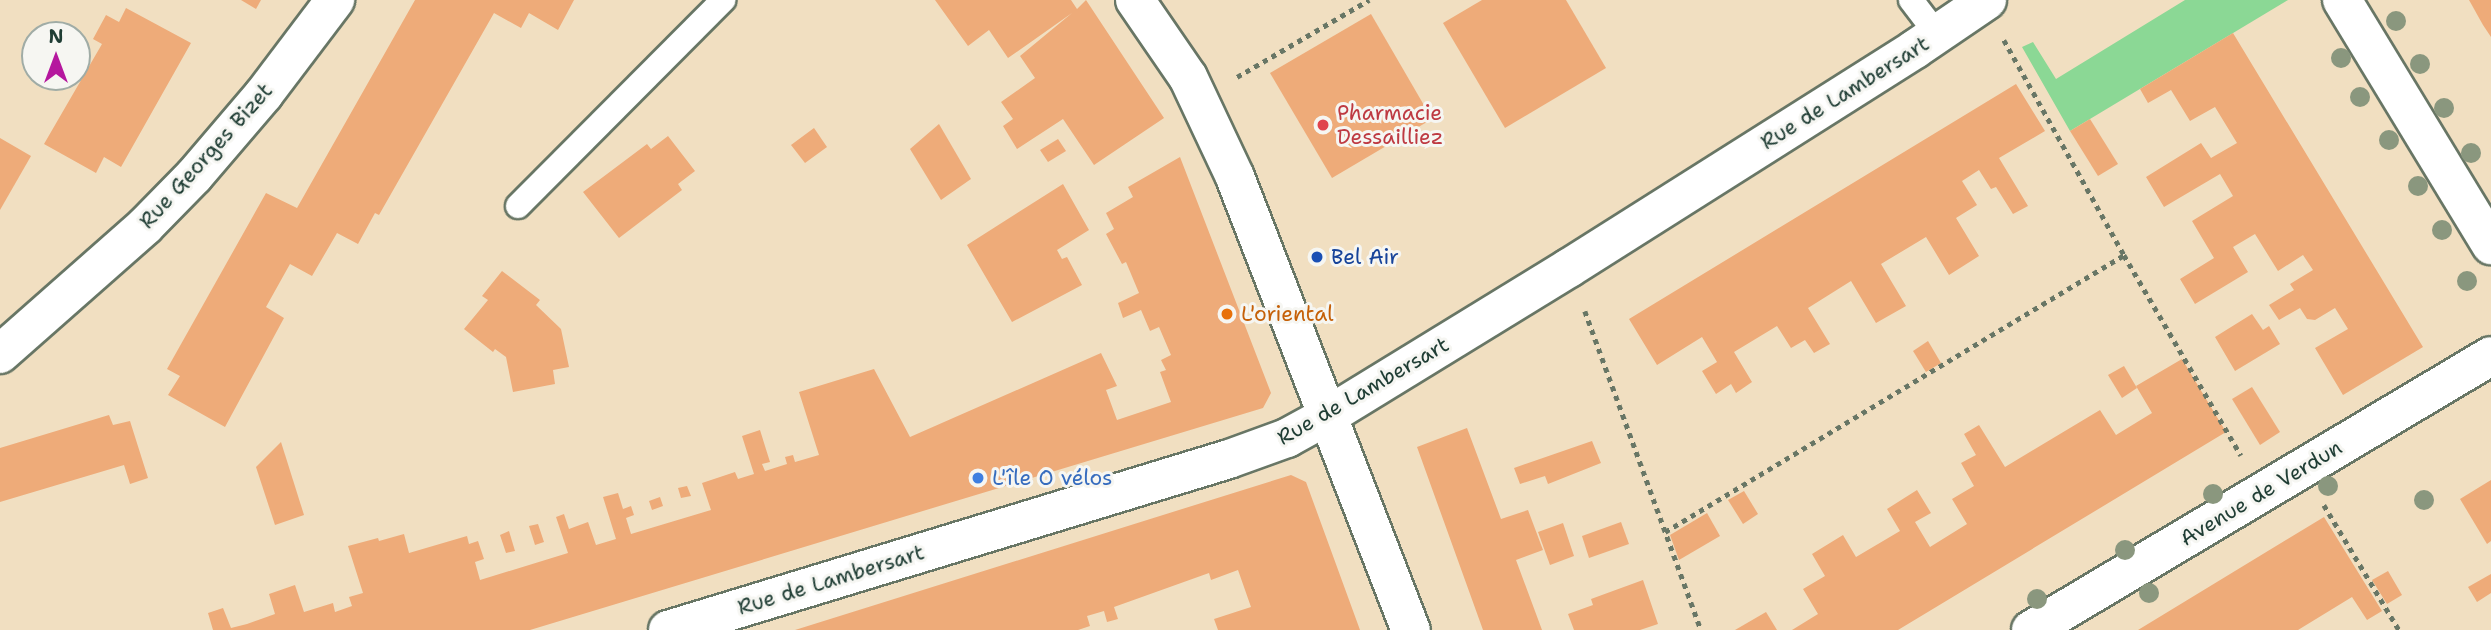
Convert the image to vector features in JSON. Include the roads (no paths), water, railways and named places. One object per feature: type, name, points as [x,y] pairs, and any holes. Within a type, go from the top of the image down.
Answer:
[{"type":"street","name":"Rue Georges Bizet","points":[[0,354],[145,226],[194,176],[264,94],[335,0]]},
{"type":"street","points":[[1135,0],[1199,99],[1235,177],[1411,630]]},
{"type":"street","points":[[2343,0],[2491,245]]},
{"type":"street","name":"Rue de Lambersart","points":[[668,630],[1287,438],[1569,268],[1985,1]]},
{"type":"street","name":"Avenue de Verdun","points":[[2031,630],[2491,356]]},
{"type":"lane","points":[[518,206],[723,0]]},
{"type":"lane","points":[[1912,0],[1937,34]]},
{"type":"place","name":"Pharmacie Dessailliez","points":[[1323,125]]},
{"type":"place","name":"Bel Air","points":[[1317,257]]},
{"type":"place","name":"L'oriental","points":[[1227,314]]},
{"type":"place","name":"L'île O vélos","points":[[978,478]]}]
